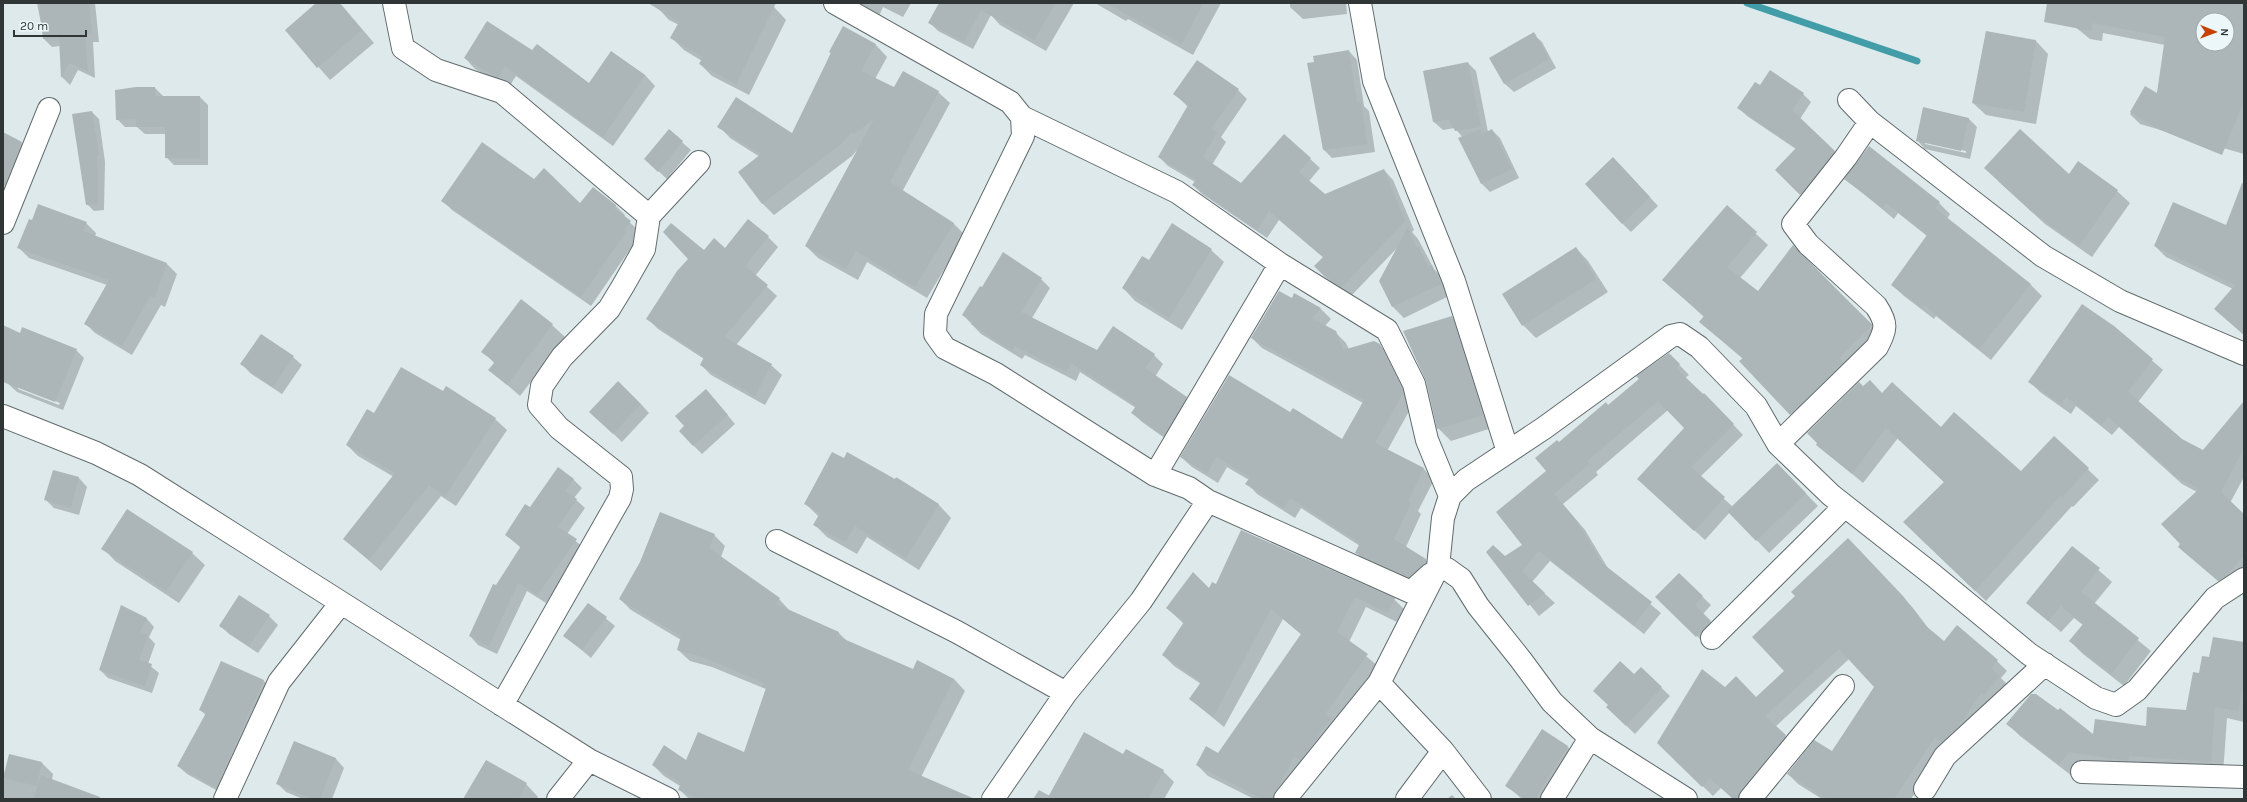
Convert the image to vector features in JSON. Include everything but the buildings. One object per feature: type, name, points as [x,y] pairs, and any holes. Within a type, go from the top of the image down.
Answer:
[{"type":"street","points":[[394,3],[403,48],[436,70],[502,92],[649,216]]},
{"type":"street","points":[[835,3],[1010,102],[1022,117],[1177,192],[1280,264],[1387,330],[1414,384],[1427,440],[1450,496]]},
{"type":"street","points":[[1360,3],[1374,80],[1454,281],[1508,452]]},
{"type":"street","points":[[1849,100],[1870,122],[2043,256],[2120,301],[2244,354]]},
{"type":"street","points":[[3,224],[48,109]]},
{"type":"street","points":[[1022,117],[1023,136],[936,314],[935,334],[945,348],[996,374],[1154,475],[1189,488],[1208,501],[1411,592],[1438,568],[1448,569],[1461,579],[1478,606],[1552,702],[1590,738],[1686,799]]},
{"type":"street","points":[[1778,444],[1877,347],[1885,329],[1883,317],[1876,306],[1808,244],[1793,224],[1838,168],[1870,122]]},
{"type":"street","points":[[502,705],[620,498],[622,488],[621,477],[559,428],[539,404],[542,386],[562,356],[609,309],[624,286],[644,249],[649,216],[699,162]]},
{"type":"street","points":[[1154,475],[1280,264]]},
{"type":"street","points":[[1285,799],[1380,683],[1438,568],[1443,518],[1450,496],[1466,480],[1508,452],[1671,336],[1680,334],[1699,347],[1756,406],[1778,444],[1831,495],[1933,575],[2029,654],[2096,698],[2116,705],[2137,690],[2215,598],[2244,579]]},
{"type":"street","points":[[3,416],[96,453],[140,475],[589,760],[668,799]]},
{"type":"street","points":[[993,799],[1066,693],[1141,601],[1208,501]]},
{"type":"street","points":[[1712,638],[1845,506]]},
{"type":"street","points":[[777,541],[957,632],[1066,693]]},
{"type":"street","points":[[225,799],[279,682],[341,603]]},
{"type":"street","points":[[1926,789],[1945,756],[2044,664]]},
{"type":"street","points":[[1380,683],[1443,751],[1480,799]]},
{"type":"street","points":[[1750,799],[1843,686]]},
{"type":"street","points":[[1552,799],[1590,738]]},
{"type":"street","points":[[1407,799],[1443,751]]},
{"type":"street","points":[[558,799],[589,760]]},
{"type":"street","points":[[2082,772],[2244,777]]},
{"type":"waterway","points":[[1747,3],[1917,61]]}]
